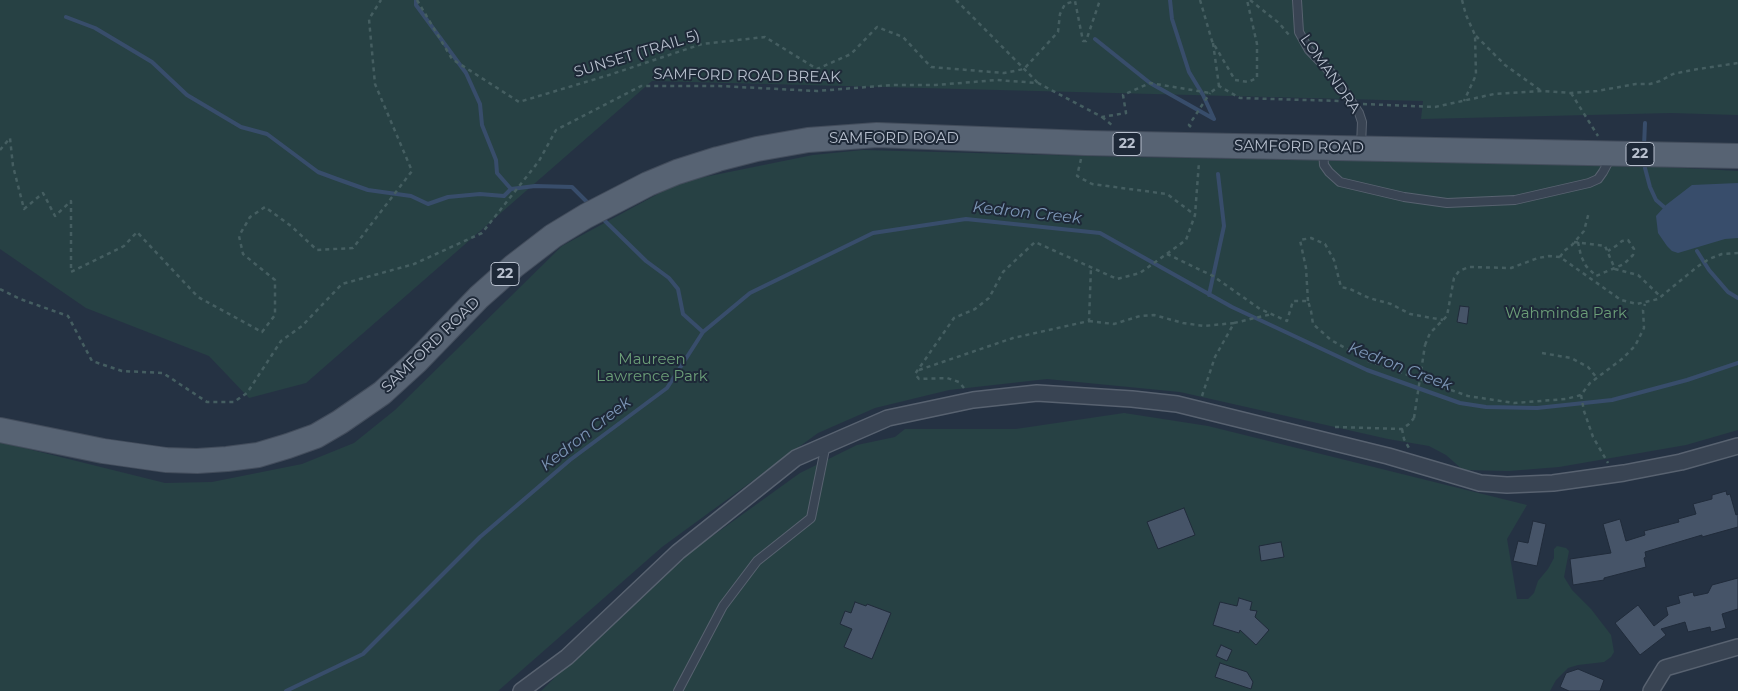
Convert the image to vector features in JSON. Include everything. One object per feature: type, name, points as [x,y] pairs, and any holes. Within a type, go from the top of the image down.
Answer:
[{"type":"main road","name":"SAMFORD ROAD","points":[[0,430],[103,451],[158,459],[197,461],[258,455],[316,436],[363,408],[382,393],[416,362],[479,297],[514,266],[553,236],[586,216],[621,197],[677,172],[757,149],[808,140],[877,136],[1085,143],[1738,156]]},
{"type":"street","points":[[521,691],[567,656],[678,552],[796,458],[888,418],[974,400],[1036,393],[1132,398],[1177,404],[1388,456],[1480,483],[1506,485],[1553,483],[1614,474],[1681,462],[1738,446]]},
{"type":"street","points":[[1651,691],[1665,668],[1738,647]]},
{"type":"lane","name":"LOMANDRA","points":[[1298,0],[1299,32],[1309,50],[1335,77],[1354,103],[1362,122],[1361,148]]},
{"type":"lane","points":[[1323,148],[1324,165],[1328,172],[1340,182],[1404,197],[1448,203],[1515,200],[1589,183],[1598,179],[1611,153]]},
{"type":"lane","points":[[678,691],[723,606],[757,561],[811,518],[826,444]]},
{"type":"path","points":[[0,150],[10,138],[13,166],[24,209],[43,193],[55,216],[71,201],[71,272],[124,246],[137,232],[198,297],[262,332],[275,315],[275,280],[243,254],[239,236],[250,217],[265,207],[291,226],[317,250],[353,248],[412,171],[375,84],[369,19],[381,0]]},
{"type":"path","name":"SUNSET (TRAIL 5)","points":[[417,0],[452,59],[520,102],[702,44],[765,37],[817,69],[851,54],[877,27],[904,37],[931,67],[1004,73],[1024,69]]},
{"type":"path","points":[[956,0],[1038,83]]},
{"type":"path","points":[[1024,69],[1058,32],[1060,14],[1065,4],[1075,1],[1083,41],[1086,41],[1100,0]]},
{"type":"path","points":[[1200,0],[1212,41],[1219,86]]},
{"type":"path","points":[[1212,41],[1235,80],[1248,82],[1257,78],[1257,44],[1249,0]]},
{"type":"path","points":[[1249,0],[1279,23],[1290,36]]},
{"type":"path","points":[[1462,0],[1475,35],[1505,65],[1542,91]]},
{"type":"path","points":[[1464,101],[1476,75],[1475,35]]},
{"type":"path","points":[[1219,86],[1240,98],[1335,100],[1354,103],[1435,107],[1494,94],[1542,91],[1597,92],[1636,84],[1650,84],[1673,74],[1738,63]]},
{"type":"path","name":"SAMFORD ROAD BREAK","points":[[0,289],[20,299],[68,316],[92,361],[122,372],[163,373],[207,402],[234,402],[248,394],[281,341],[302,326],[342,284],[414,264],[482,233],[539,161],[556,130],[641,86],[719,86],[817,92],[892,85],[936,85],[997,80],[1038,83],[1102,117],[1126,114],[1123,95],[1150,83],[1210,93]]},
{"type":"path","points":[[1189,125],[1210,93],[1219,86]]},
{"type":"path","points":[[1571,93],[1611,153]]},
{"type":"path","points":[[1085,143],[1078,176],[1092,184],[1167,194],[1194,215]]},
{"type":"path","points":[[974,400],[959,382],[947,378],[920,379],[915,374],[954,318],[975,309],[989,298],[1003,272],[1035,242],[1118,279],[1140,273],[1186,240],[1194,215],[1199,161]]},
{"type":"path","points":[[1560,257],[1584,232],[1589,212]]},
{"type":"path","points":[[1443,320],[1410,314],[1391,304],[1341,287],[1334,260],[1325,244],[1311,238],[1300,240],[1306,268],[1308,301],[1313,324],[1331,340],[1368,361],[1468,396],[1514,402],[1566,399],[1580,395],[1590,383],[1622,359],[1634,346],[1644,328],[1643,310],[1645,304]]},
{"type":"path","points":[[1576,242],[1580,256],[1586,266],[1596,276],[1624,264],[1633,255],[1634,249],[1628,240],[1622,241],[1608,251]]},
{"type":"path","points":[[1576,242],[1605,246],[1615,269]]},
{"type":"path","points":[[1327,427],[1394,429],[1402,428],[1409,424],[1414,418],[1425,345],[1430,333],[1447,316],[1454,278],[1459,271],[1469,266],[1510,268],[1538,258],[1560,257],[1621,300],[1645,304],[1661,297],[1709,259],[1722,254],[1738,253]]},
{"type":"path","points":[[1167,254],[1213,276],[1260,309],[1287,321],[1293,301],[1308,301]]},
{"type":"path","points":[[1089,321],[1091,267]]},
{"type":"path","points":[[1615,269],[1638,276],[1661,297]]},
{"type":"path","points":[[917,371],[1012,338],[1089,321],[1114,324],[1140,316],[1154,315],[1183,324],[1204,326],[1234,323],[1272,314]]},
{"type":"path","points":[[1197,409],[1215,358],[1234,323]]},
{"type":"path","points":[[1542,353],[1570,358],[1588,367],[1597,378]]},
{"type":"path","points":[[1580,395],[1593,437],[1614,474]]},
{"type":"green space","points":[[0,0],[1738,0],[1738,115],[1671,113],[1421,119],[1423,101],[652,81],[306,383],[249,398],[209,356],[86,308],[0,249]]},
{"type":"green space","name":"Maureen Lawrence Park","points":[[863,150],[1125,157],[1629,165],[1738,171],[1738,430],[1686,445],[1559,467],[1509,471],[1463,470],[1446,455],[1429,446],[1388,439],[1180,392],[1047,379],[949,390],[875,408],[818,433],[662,547],[498,691],[0,691],[0,442],[165,483],[212,482],[302,464],[354,443],[395,410],[562,246],[680,182],[813,155]]},
{"type":"green space","points":[[1124,413],[1208,426],[1527,505],[1507,539],[1517,599],[1528,599],[1534,593],[1538,581],[1554,558],[1554,549],[1557,546],[1566,548],[1569,551],[1564,577],[1572,590],[1591,609],[1611,635],[1614,652],[1604,662],[1568,668],[1556,680],[1550,691],[541,691],[668,568],[800,473],[857,445],[895,437],[905,429],[1016,429]]},
{"type":"water","points":[[1738,183],[1738,238],[1725,239],[1678,253],[1672,251],[1667,246],[1658,233],[1656,216],[1666,205],[1692,185]]},
{"type":"building","points":[[1460,306],[1469,307],[1467,324],[1457,322]]},
{"type":"building","points":[[1726,491],[1727,495],[1730,494],[1736,515],[1738,514],[1738,527],[1702,537],[1702,535],[1645,552],[1646,567],[1604,578],[1604,580],[1573,585],[1570,559],[1611,553],[1603,524],[1620,519],[1626,541],[1645,535],[1644,531],[1679,522],[1678,519],[1696,514],[1693,504],[1712,499],[1712,495]]},
{"type":"building","points":[[1184,508],[1195,535],[1158,549],[1147,522]]},
{"type":"building","points":[[1533,521],[1546,524],[1537,566],[1513,561],[1518,541],[1528,543]]},
{"type":"building","points":[[1281,542],[1284,557],[1261,561],[1259,546]]},
{"type":"building","points":[[1738,578],[1738,609],[1722,614],[1726,628],[1711,632],[1710,627],[1688,632],[1685,622],[1661,629],[1666,635],[1640,655],[1615,623],[1638,605],[1654,626],[1668,615],[1666,607],[1680,603],[1678,596],[1693,592],[1694,596],[1708,593],[1712,585]]},
{"type":"building","points":[[1239,598],[1252,602],[1250,610],[1257,611],[1255,617],[1269,630],[1256,645],[1240,630],[1239,633],[1213,625],[1220,602],[1237,606]]},
{"type":"building","points":[[855,602],[866,606],[867,604],[891,613],[872,659],[844,647],[852,629],[840,624],[845,611],[851,613]]},
{"type":"building","points":[[1221,645],[1232,650],[1227,661],[1216,656]]},
{"type":"building","points":[[1220,663],[1247,672],[1253,682],[1251,689],[1215,677]]},
{"type":"building","points":[[1578,669],[1604,680],[1600,691],[1569,691],[1560,687],[1566,673]]},
{"type":"waterway","points":[[416,0],[416,5],[466,73],[480,104],[482,125],[496,160],[497,173],[511,189]]},
{"type":"waterway","points":[[1170,0],[1172,19],[1189,72],[1203,95],[1214,119]]},
{"type":"waterway","points":[[66,17],[95,28],[152,62],[187,95],[241,127],[267,134],[318,172],[337,179],[368,190],[411,196],[428,204],[448,197],[480,194],[504,196],[511,189],[535,186],[572,187],[589,204]]},
{"type":"waterway","points":[[1095,39],[1150,83],[1214,119]]},
{"type":"waterway","points":[[1644,146],[1645,123]]},
{"type":"waterway","points":[[1645,168],[1656,200],[1664,207]]},
{"type":"waterway","points":[[1209,295],[1224,226],[1218,174]]},
{"type":"waterway","name":"Kedron Creek","points":[[286,691],[363,654],[480,537],[570,460],[667,388],[703,332],[750,293],[873,233],[966,219],[1100,233],[1232,307],[1367,370],[1460,403],[1486,407],[1537,408],[1612,400],[1687,380],[1738,363]]},
{"type":"waterway","points":[[605,221],[646,261],[669,278],[678,289],[683,314],[703,332]]},
{"type":"waterway","points":[[1697,251],[1709,270],[1728,292],[1738,298]]},
{"type":"park label","name":"Wahminda Park","points":[[1566,314]]}]
